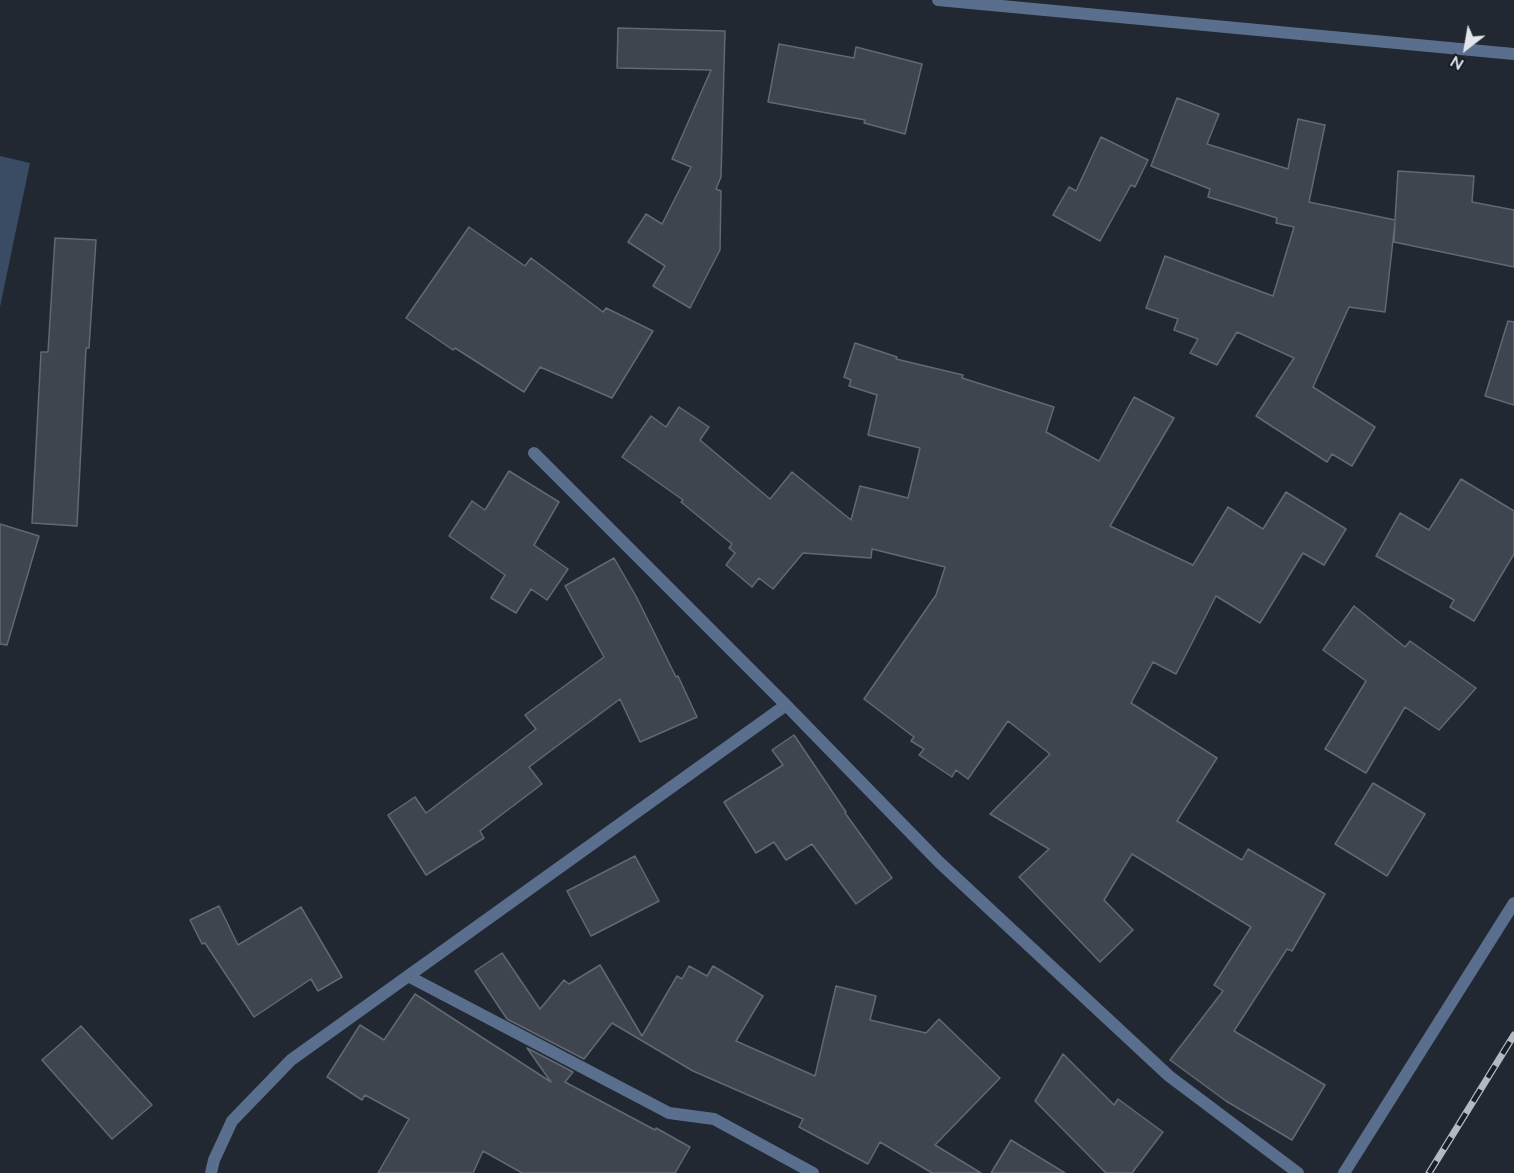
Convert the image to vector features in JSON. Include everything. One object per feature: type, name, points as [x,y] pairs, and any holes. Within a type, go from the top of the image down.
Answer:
[{"type":"street","points":[[938,0],[1514,54]]},
{"type":"street","points":[[534,453],[939,862],[1169,1076],[1298,1173]]},
{"type":"street","points":[[211,1173],[214,1160],[232,1121],[291,1060],[786,705]]},
{"type":"street","points":[[1344,1173],[1514,903]]},
{"type":"street","points":[[408,976],[669,1113],[714,1119],[724,1123],[813,1173]]},
{"type":"shaded area","points":[[0,156],[30,163],[0,307]]},
{"type":"building","points":[[618,28],[725,31],[721,177],[716,189],[721,191],[720,250],[690,308],[653,286],[665,266],[628,242],[646,214],[662,224],[691,167],[672,159],[711,70],[617,68]]},
{"type":"building","points":[[779,44],[854,58],[856,47],[922,64],[905,134],[864,123],[865,120],[768,102]]},
{"type":"building","points":[[1177,98],[1219,114],[1207,144],[1288,169],[1298,119],[1325,125],[1309,202],[1395,220],[1398,171],[1474,176],[1472,202],[1514,210],[1514,267],[1394,242],[1395,222],[1385,312],[1349,307],[1313,387],[1375,427],[1352,466],[1332,454],[1327,462],[1256,416],[1294,358],[1237,332],[1217,365],[1190,353],[1198,339],[1174,330],[1178,319],[1146,308],[1165,256],[1273,296],[1294,227],[1276,223],[1277,218],[1208,197],[1210,189],[1151,166]]},
{"type":"building","points":[[1101,137],[1148,160],[1135,187],[1131,185],[1100,241],[1053,215],[1069,187],[1076,191]]},
{"type":"building","points":[[469,227],[525,266],[531,258],[603,312],[606,308],[653,331],[612,398],[540,367],[524,392],[455,348],[453,350],[406,318]]},
{"type":"building","points":[[55,238],[96,240],[89,348],[86,348],[77,526],[32,523],[41,352],[48,352]]},
{"type":"building","points":[[1508,321],[1514,322],[1514,405],[1485,396]]},
{"type":"building","points":[[855,343],[897,357],[896,359],[963,375],[962,378],[1054,407],[1046,432],[1099,461],[1134,397],[1174,418],[1110,526],[1193,565],[1228,507],[1263,529],[1286,492],[1346,529],[1324,565],[1303,553],[1260,623],[1216,596],[1176,674],[1153,662],[1131,703],[1217,758],[1177,821],[1242,860],[1248,849],[1325,894],[1292,951],[1287,949],[1234,1031],[1325,1085],[1292,1140],[1226,1101],[1170,1060],[1223,991],[1214,985],[1251,927],[1132,854],[1104,900],[1133,930],[1100,962],[1019,877],[1049,849],[990,814],[1050,754],[1008,721],[968,779],[956,770],[952,777],[919,755],[924,749],[911,741],[914,737],[864,699],[936,595],[945,567],[872,549],[871,558],[803,553],[773,589],[759,578],[752,587],[726,565],[735,553],[729,548],[732,544],[681,502],[683,500],[622,457],[651,416],[666,427],[679,407],[709,427],[700,440],[770,499],[792,472],[851,520],[860,486],[908,498],[920,448],[868,435],[877,395],[849,386],[851,380],[844,377]]},
{"type":"building","points":[[509,471],[559,502],[534,545],[568,569],[547,600],[531,589],[516,613],[491,598],[505,575],[449,536],[472,501],[485,510]]},
{"type":"building","points":[[1461,479],[1514,511],[1514,554],[1474,621],[1450,607],[1454,600],[1376,556],[1400,513],[1429,530]]},
{"type":"building","points":[[0,524],[39,536],[7,645],[0,644]]},
{"type":"building","points":[[614,558],[637,598],[676,677],[678,676],[697,717],[640,742],[620,699],[529,767],[542,784],[480,831],[484,838],[426,875],[388,815],[415,797],[426,813],[536,729],[525,715],[604,657],[565,586]]},
{"type":"building","points":[[1354,606],[1405,647],[1410,641],[1476,688],[1439,730],[1405,707],[1366,773],[1325,749],[1366,681],[1323,650]]},
{"type":"building","points":[[794,735],[845,813],[892,878],[856,904],[812,844],[786,860],[774,842],[756,853],[724,802],[783,765],[772,750]]},
{"type":"building","points":[[1373,783],[1425,814],[1387,876],[1335,844]]},
{"type":"building","points":[[635,856],[659,901],[591,936],[567,891]]},
{"type":"building","points":[[219,906],[238,945],[301,907],[342,977],[318,991],[311,979],[254,1017],[205,943],[202,944],[190,920]]},
{"type":"building","points":[[502,953],[540,1009],[564,980],[569,984],[600,965],[642,1036],[677,976],[682,979],[689,966],[707,976],[713,966],[763,996],[736,1041],[815,1076],[836,986],[876,996],[870,1020],[926,1033],[939,1019],[1000,1078],[935,1145],[981,1173],[932,1173],[880,1142],[868,1164],[799,1127],[803,1119],[693,1071],[612,1023],[584,1059],[507,1019],[475,971]]},
{"type":"building","points":[[415,994],[551,1082],[527,1048],[573,1072],[565,1082],[690,1147],[675,1173],[522,1173],[483,1151],[473,1173],[378,1173],[409,1119],[365,1095],[362,1100],[327,1077],[360,1025],[384,1040]]},
{"type":"building","points":[[81,1026],[152,1105],[112,1139],[42,1060]]},
{"type":"building","points":[[1063,1054],[1114,1105],[1118,1099],[1163,1132],[1132,1173],[1106,1173],[1035,1101]]},
{"type":"building","points":[[1011,1140],[1065,1173],[991,1173]]},
{"type":"railway","points":[[1429,1173],[1514,1035]]}]
